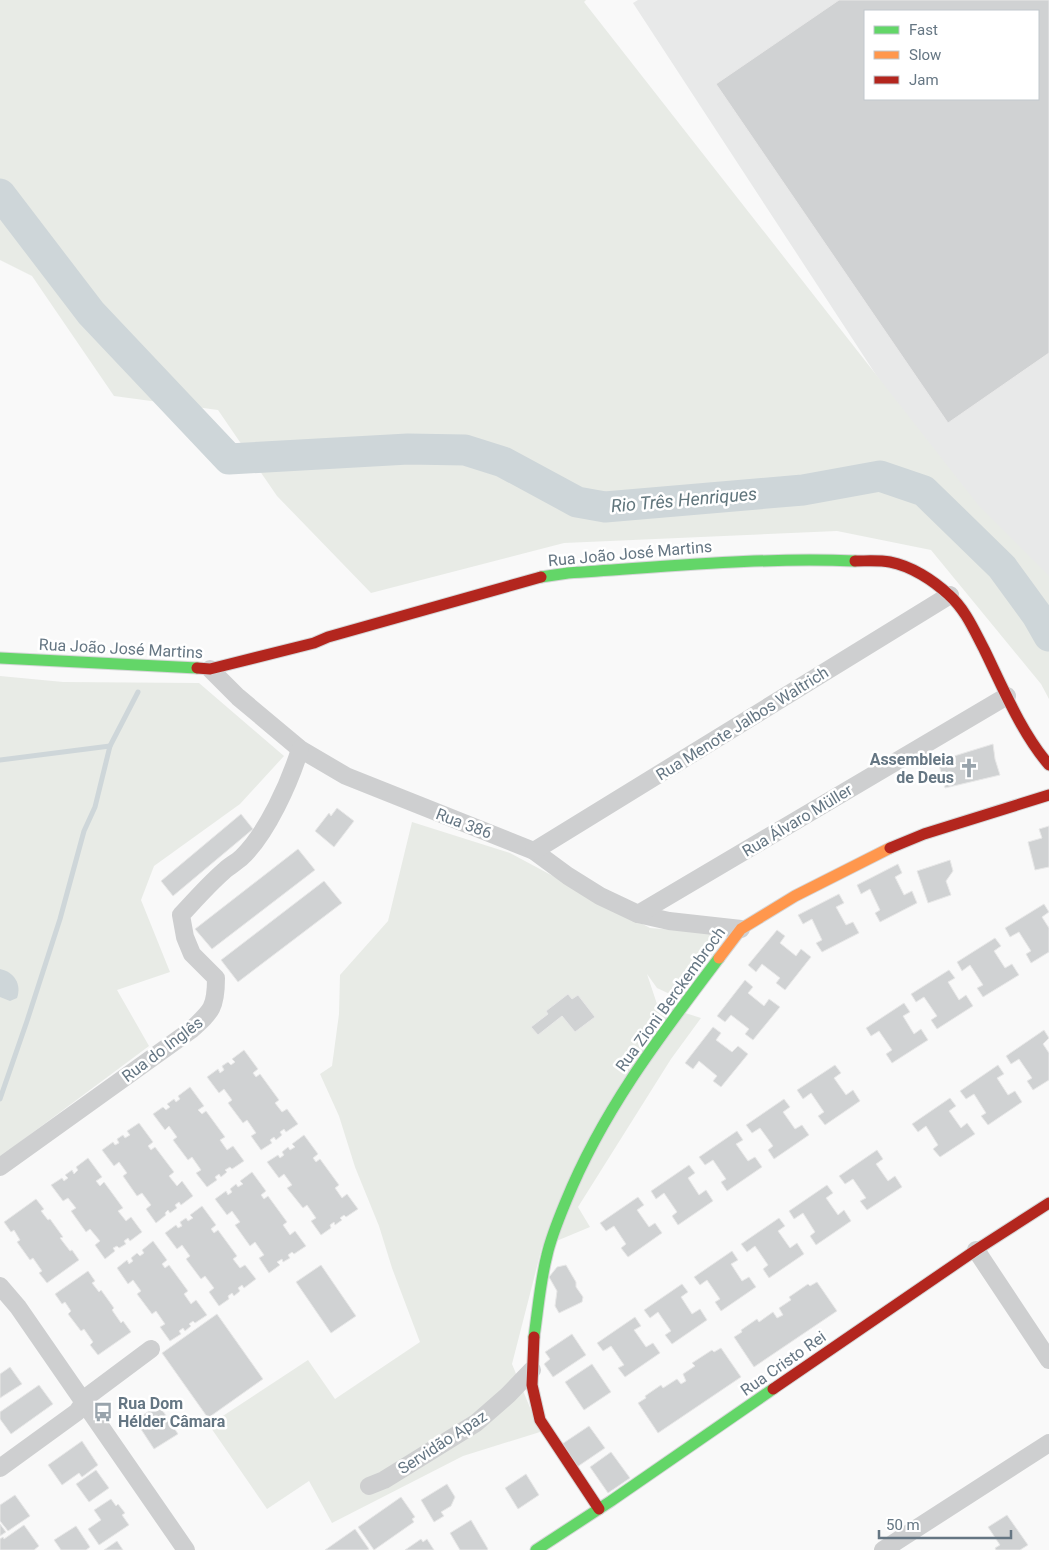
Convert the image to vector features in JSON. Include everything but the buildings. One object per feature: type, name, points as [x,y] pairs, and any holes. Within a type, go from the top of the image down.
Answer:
[{"type":"street","name":"Rua João José Martins","points":[[0,658],[210,669],[314,643],[328,636],[543,576],[750,561],[805,559],[889,562],[907,567],[926,576],[950,595],[969,620],[1037,751],[1049,765]]},
{"type":"street","name":"Rua Menote Jalbos Waltrich","points":[[534,851],[950,595]]},
{"type":"street","name":"Rua 386","points":[[210,669],[238,697],[300,749],[346,776],[534,851],[568,876],[600,896],[638,914],[669,921],[741,930]]},
{"type":"street","name":"Rua Álvaro Müller","points":[[638,914],[1007,696]]},
{"type":"street","name":"Rua do Inglês","points":[[0,1167],[191,1030],[214,1006],[216,978],[192,954],[185,937],[181,915],[224,870],[242,857],[260,834],[272,815],[300,749]]},
{"type":"street","name":"Rua Zioni Berckembroch","points":[[599,1509],[540,1420],[532,1385],[533,1342],[542,1278],[559,1218],[581,1164],[616,1102],[654,1044],[741,930],[795,896],[878,853],[924,834],[1049,795]]},
{"type":"street","name":"Rua Cristo Rei","points":[[536,1550],[599,1509],[976,1250],[1049,1203]]},
{"type":"street","points":[[976,1250],[1049,1360]]},
{"type":"street","points":[[0,1286],[18,1307],[186,1550]]},
{"type":"street","points":[[0,1468],[77,1412],[88,1396],[152,1349]]},
{"type":"street","name":"Servidão Apaz","points":[[369,1486],[384,1480],[476,1423],[508,1395],[532,1370]]},
{"type":"street","points":[[883,1550],[1049,1443]]},
{"type":"shaded area","points":[[0,0],[586,0],[584,2],[979,506],[1049,576],[1049,699],[1041,684],[931,550],[837,531],[564,543],[371,593],[277,496],[218,410],[114,396],[32,276],[0,260]]},
{"type":"shaded area","points":[[638,0],[1049,0],[1049,589],[965,511],[633,3]]},
{"type":"shaded area","points":[[0,676],[63,682],[199,683],[284,756],[240,804],[154,866],[141,900],[170,972],[117,990],[149,1046],[0,1157]]},
{"type":"shaded area","points":[[412,822],[510,853],[650,928],[725,934],[698,975],[674,996],[657,988],[647,974],[657,1004],[701,1018],[671,1059],[578,1207],[590,1227],[542,1247],[512,1364],[540,1432],[463,1456],[332,1523],[309,1481],[267,1509],[209,1425],[308,1360],[335,1399],[420,1342],[392,1268],[379,1226],[355,1167],[339,1116],[320,1074],[332,1066],[339,1014],[340,975],[388,921]]},
{"type":"shaded area","points":[[0,969],[16,979],[18,983],[17,998],[10,1001],[0,997]]},
{"type":"waterway","name":"Rio Três Henriques","points":[[0,194],[91,313],[229,459],[408,449],[465,450],[503,462],[577,502],[605,507],[803,490],[880,476],[924,491],[1002,567],[1037,615],[1049,636]]},
{"type":"waterway","points":[[0,1099],[60,919],[84,831],[95,807],[110,746],[138,692]]},
{"type":"waterway","points":[[0,760],[110,746]]},
{"type":"traffic: fast","points":[[541,577],[568,573],[712,563],[783,560],[855,561]]},
{"type":"traffic: fast","points":[[0,658],[197,668]]},
{"type":"traffic: fast","points":[[534,1337],[541,1286],[549,1248],[581,1168],[597,1136],[634,1075],[675,1016],[719,958]]},
{"type":"traffic: fast","points":[[536,1550],[611,1501],[773,1389]]},
{"type":"traffic: slow","points":[[719,958],[741,929],[795,896],[890,848]]},
{"type":"traffic: jam","points":[[855,561],[886,561],[914,570],[943,589],[955,601],[973,627],[1021,724],[1049,765]]},
{"type":"traffic: jam","points":[[197,668],[210,669],[314,643],[328,637],[541,577]]},
{"type":"traffic: jam","points":[[890,848],[924,834],[1049,795]]},
{"type":"traffic: jam","points":[[773,1389],[976,1250],[1049,1203]]},
{"type":"traffic: jam","points":[[534,1337],[532,1385],[540,1420],[599,1509]]},
{"type":"place","name":"Assembleia de Deus","points":[[969,768]]},
{"type":"place","name":"Rua Dom Hélder Câmara","points":[[103,1412]]}]
